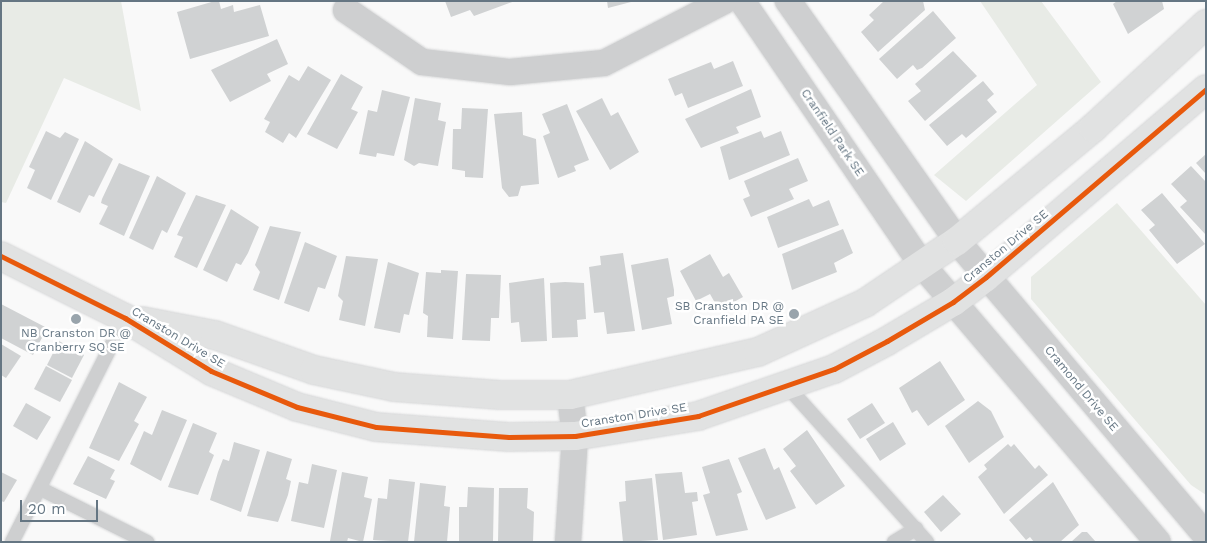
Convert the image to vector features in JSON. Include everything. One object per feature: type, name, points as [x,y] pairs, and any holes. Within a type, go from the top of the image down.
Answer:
[{"type":"street","points":[[346,10],[422,62],[510,72],[604,63],[724,1]]},
{"type":"street","name":"Cranfield Park SE","points":[[742,1],[923,266]]},
{"type":"street","points":[[788,1],[956,241]]},
{"type":"street","name":"Cranston Drive SE","points":[[126,318],[215,335],[314,370],[394,387],[500,395],[570,395],[758,352],[866,303],[923,266],[956,241],[1092,128],[1206,24]]},
{"type":"street","name":"Cranston Drive SE","points":[[1,256],[126,318],[211,371],[298,407],[376,427],[508,437],[575,436],[698,416],[834,369],[953,302],[986,277],[1206,89]]},
{"type":"street","name":"Cramond Drive SE","points":[[956,241],[1206,536]]},
{"type":"street","points":[[923,266],[1158,542]]},
{"type":"street","points":[[568,542],[575,436],[570,395]]},
{"type":"lane","points":[[12,542],[126,318]]},
{"type":"lane","points":[[786,385],[927,542]]},
{"type":"lane","points":[[40,489],[148,542]]},
{"type":"lane","points":[[894,542],[916,529]]},
{"type":"shaded area","points":[[1,1],[121,1],[141,111],[64,78],[6,203],[1,202]]},
{"type":"shaded area","points":[[980,1],[1041,1],[1101,82],[966,201],[934,175],[1037,85]]},
{"type":"shaded area","points":[[1117,203],[1206,305],[1206,495],[1191,485],[1031,299],[1031,277]]},
{"type":"building","points":[[219,1],[221,9],[233,5],[234,12],[260,5],[269,36],[190,59],[177,12]]},
{"type":"building","points":[[445,1],[515,1],[474,16],[470,10],[451,17]]},
{"type":"building","points":[[607,1],[631,1],[631,2],[608,8]]},
{"type":"building","points":[[884,1],[923,1],[925,10],[878,52],[861,32],[874,20],[869,15]]},
{"type":"building","points":[[1117,1],[1162,1],[1164,9],[1128,34],[1113,4]]},
{"type":"building","points":[[933,11],[956,38],[922,68],[917,70],[913,65],[897,79],[879,59]]},
{"type":"building","points":[[277,39],[288,64],[267,74],[271,81],[230,102],[211,70]]},
{"type":"building","points":[[953,51],[977,76],[925,121],[908,101],[921,91],[915,84]]},
{"type":"building","points":[[733,61],[743,86],[688,108],[682,93],[675,96],[668,79],[711,62],[714,69]]},
{"type":"building","points":[[308,66],[331,80],[296,138],[289,133],[283,143],[265,132],[270,122],[264,119],[289,75],[299,81]]},
{"type":"building","points":[[341,74],[363,87],[351,109],[358,112],[337,149],[307,134]]},
{"type":"building","points":[[983,81],[994,94],[987,100],[997,112],[966,138],[962,134],[947,146],[929,125]]},
{"type":"building","points":[[751,89],[761,117],[736,127],[739,133],[701,148],[685,119]]},
{"type":"building","points":[[382,90],[410,97],[394,156],[377,153],[376,157],[359,154],[368,110],[377,112]]},
{"type":"building","points":[[415,98],[441,103],[438,120],[446,122],[438,166],[419,163],[414,166],[404,160]]},
{"type":"building","points":[[602,98],[611,116],[618,112],[639,152],[610,170],[576,111]]},
{"type":"building","points":[[567,104],[589,160],[574,166],[576,171],[558,178],[543,136],[550,133],[542,114]]},
{"type":"building","points":[[462,108],[488,109],[483,178],[465,177],[465,171],[452,169],[453,129],[461,129]]},
{"type":"building","points":[[522,112],[523,135],[536,139],[539,184],[521,186],[518,196],[509,197],[502,188],[494,114]]},
{"type":"building","points":[[46,131],[60,138],[65,132],[79,139],[51,200],[27,188],[35,170],[29,167]]},
{"type":"building","points":[[761,131],[764,138],[781,131],[790,155],[729,180],[720,147]]},
{"type":"building","points":[[85,141],[113,159],[94,197],[89,195],[80,213],[57,202]]},
{"type":"building","points":[[1206,154],[1206,174],[1196,163]]},
{"type":"building","points":[[798,158],[808,181],[789,189],[794,199],[751,217],[743,199],[750,196],[744,181]]},
{"type":"building","points":[[119,163],[150,176],[124,236],[99,224],[108,206],[101,203],[102,199]]},
{"type":"building","points":[[1191,166],[1206,182],[1206,235],[1180,207],[1187,201],[1171,184]]},
{"type":"building","points":[[157,176],[186,193],[167,233],[162,230],[153,250],[129,238]]},
{"type":"building","points":[[1162,193],[1205,244],[1177,264],[1149,230],[1155,225],[1141,210]]},
{"type":"building","points":[[196,195],[226,205],[197,268],[174,257],[183,237],[177,235]]},
{"type":"building","points":[[809,199],[813,207],[829,200],[839,225],[778,248],[767,217]]},
{"type":"building","points":[[231,209],[259,227],[248,253],[241,265],[236,263],[227,282],[203,270]]},
{"type":"building","points":[[270,226],[301,232],[279,300],[253,290],[260,272],[255,265]]},
{"type":"building","points":[[843,229],[853,253],[834,263],[837,272],[792,290],[782,254]]},
{"type":"building","points":[[305,242],[337,256],[325,289],[318,287],[309,312],[284,303]]},
{"type":"building","points":[[623,253],[635,331],[607,334],[604,312],[594,313],[589,267],[601,265],[600,256]]},
{"type":"building","points":[[710,254],[723,277],[729,273],[743,297],[719,310],[710,294],[696,301],[680,271]]},
{"type":"building","points":[[346,256],[378,259],[365,326],[339,320],[343,301],[338,296]]},
{"type":"building","points":[[668,258],[674,290],[674,296],[667,298],[672,324],[642,330],[631,265]]},
{"type":"building","points":[[388,262],[419,273],[409,315],[404,314],[400,333],[374,328]]},
{"type":"building","points":[[441,270],[458,271],[453,339],[427,337],[428,316],[423,313],[426,272],[441,273]]},
{"type":"building","points":[[466,274],[501,275],[499,318],[491,318],[490,341],[462,340]]},
{"type":"building","points":[[544,278],[547,341],[521,342],[519,322],[511,323],[509,283]]},
{"type":"building","points":[[550,283],[584,283],[586,319],[577,320],[578,337],[552,338]]},
{"type":"building","points":[[1,304],[47,328],[33,355],[1,338]]},
{"type":"building","points":[[59,341],[84,355],[72,378],[47,365]]},
{"type":"building","points":[[1,344],[21,356],[6,378],[1,375]]},
{"type":"building","points":[[940,361],[965,400],[928,426],[917,410],[912,413],[899,388]]},
{"type":"building","points":[[46,366],[72,380],[60,402],[34,389]]},
{"type":"building","points":[[119,382],[147,397],[134,421],[139,424],[119,461],[89,448]]},
{"type":"building","points":[[978,401],[991,411],[1004,437],[969,463],[945,426]]},
{"type":"building","points":[[26,403],[51,417],[37,440],[13,426]]},
{"type":"building","points":[[872,403],[885,423],[860,439],[847,419]]},
{"type":"building","points":[[162,410],[187,420],[161,481],[130,464],[144,431],[152,435]]},
{"type":"building","points":[[893,422],[906,444],[880,461],[866,439]]},
{"type":"building","points":[[193,423],[217,433],[209,452],[214,455],[198,495],[168,487]]},
{"type":"building","points":[[807,430],[845,486],[816,505],[790,471],[796,466],[783,449]]},
{"type":"building","points":[[234,442],[260,450],[241,512],[210,500],[223,459],[229,461]]},
{"type":"building","points":[[1008,444],[1011,447],[1014,444],[1035,469],[1039,465],[1048,475],[1004,514],[978,477],[987,469],[984,465]]},
{"type":"building","points":[[765,448],[774,470],[779,467],[796,508],[766,520],[738,458]]},
{"type":"building","points":[[267,451],[292,459],[286,479],[291,481],[288,495],[278,522],[247,516]]},
{"type":"building","points":[[88,456],[115,470],[110,479],[115,481],[106,499],[73,484]]},
{"type":"building","points":[[729,459],[742,492],[737,494],[748,530],[716,536],[703,495],[710,493],[702,467]]},
{"type":"building","points":[[312,464],[337,470],[324,528],[291,521],[299,482],[308,484]]},
{"type":"building","points":[[1,472],[17,480],[4,502],[1,501]]},
{"type":"building","points":[[342,472],[368,477],[364,497],[372,499],[363,542],[348,538],[347,542],[330,541]]},
{"type":"building","points":[[682,472],[685,493],[697,492],[698,501],[692,502],[697,535],[663,540],[655,474]]},
{"type":"building","points":[[652,478],[658,540],[623,542],[619,502],[626,501],[625,481]]},
{"type":"building","points":[[389,479],[415,482],[408,542],[373,540],[378,498],[387,499]]},
{"type":"building","points":[[1053,482],[1079,525],[1060,542],[1034,542],[1030,537],[1026,540],[1009,520]]},
{"type":"building","points":[[420,483],[446,486],[444,506],[450,507],[447,542],[414,542]]},
{"type":"building","points":[[468,487],[494,488],[493,542],[459,542],[459,507],[467,507]]},
{"type":"building","points":[[499,488],[528,488],[527,508],[534,512],[533,542],[498,542]]},
{"type":"building","points":[[943,495],[961,514],[941,532],[924,512]]},
{"type":"building","points":[[1082,532],[1087,532],[1096,542],[1071,542]]},
{"type":"cycle path","points":[[1,256],[125,318],[211,371],[297,407],[376,427],[509,437],[575,436],[698,416],[834,369],[887,341],[953,302],[986,277],[1206,89]]},
{"type":"place","name":"SB Cranston DR @ Cranfield PA SE","points":[[794,314]]},
{"type":"place","name":"NB Cranston DR @ Cranberry SQ SE","points":[[76,319]]}]
